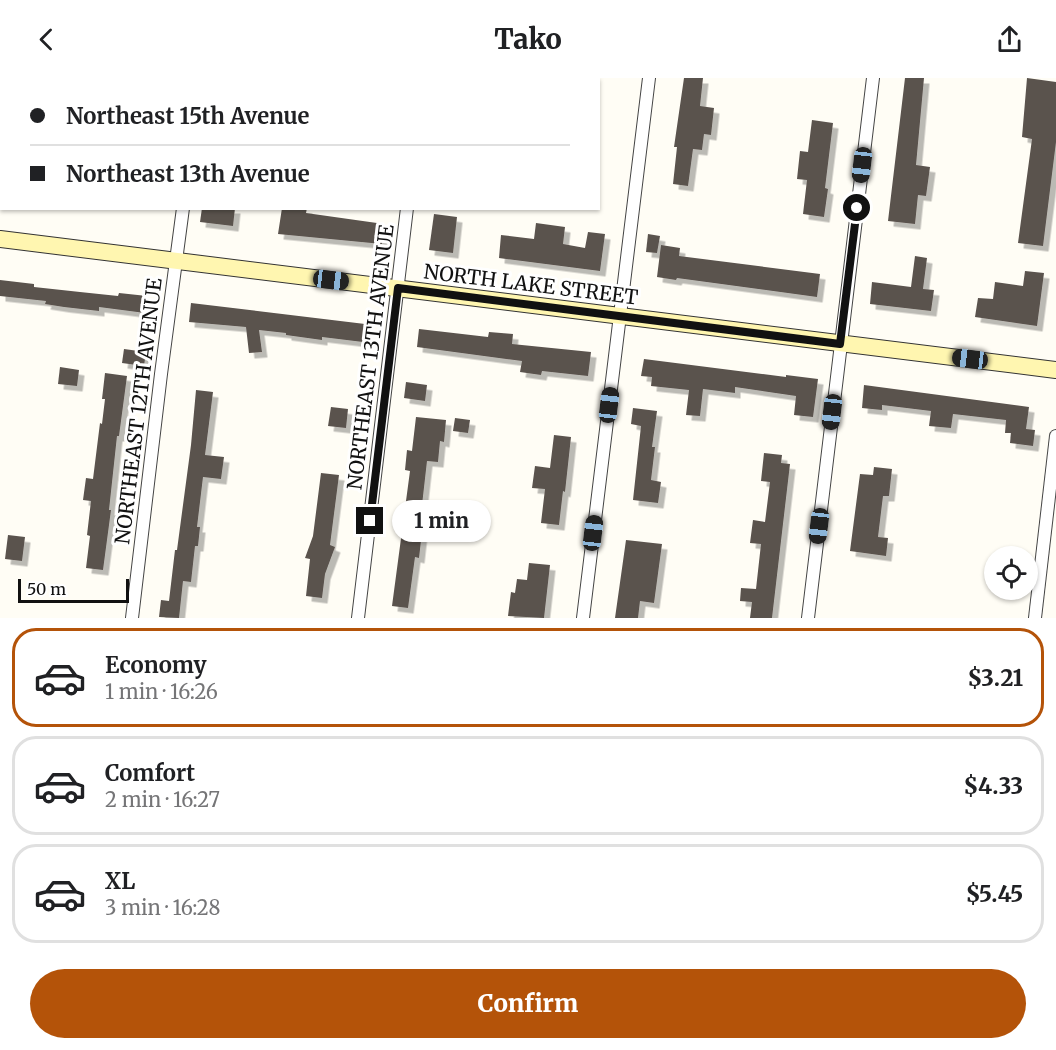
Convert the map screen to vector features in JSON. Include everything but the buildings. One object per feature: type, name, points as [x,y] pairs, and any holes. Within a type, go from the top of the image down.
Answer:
[{"type":"street","points":[[583,618],[648,78]]},
{"type":"street","points":[[808,618],[873,78]]},
{"type":"street","name":"NORTHEAST 12TH AVENUE","points":[[132,618],[183,210]]},
{"type":"street","name":"NORTHEAST 13TH AVENUE","points":[[358,618],[407,210]]},
{"type":"street","name":"NORTH LAKE STREET","points":[[0,239],[1056,370]]},
{"type":"street","points":[[1035,618],[1056,436]]},
{"type":"route","points":[[370,521],[398,288],[840,344],[857,208]]}]
